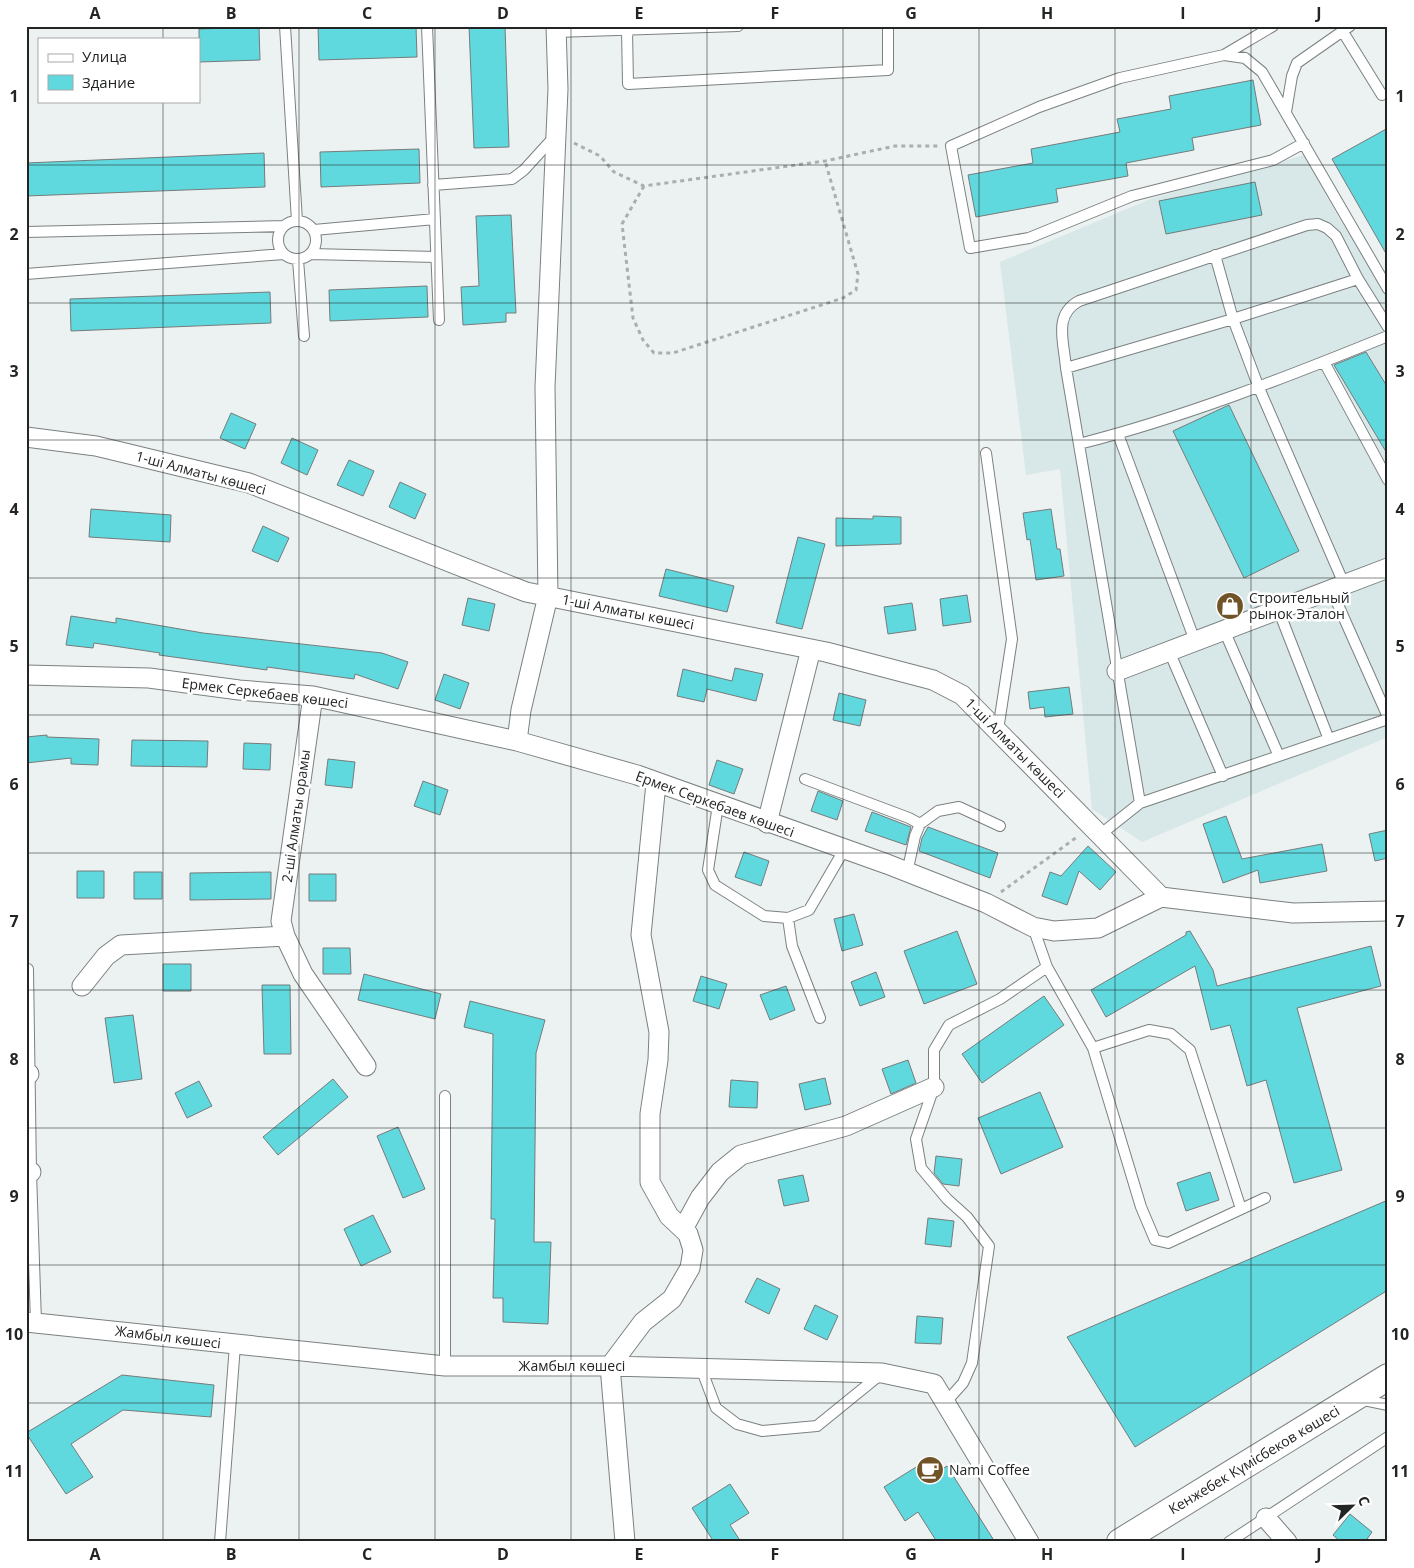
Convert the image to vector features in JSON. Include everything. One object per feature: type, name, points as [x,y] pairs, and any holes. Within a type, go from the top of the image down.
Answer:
[{"type":"street","points":[[517,741],[521,710],[548,596],[545,387],[554,136],[558,89],[556,29]]},
{"type":"street","name":"1-ші Алматы көшесі","points":[[26,437],[96,446],[249,482],[526,592],[811,649],[933,680],[962,695],[1161,897]]},
{"type":"street","points":[[1117,671],[1388,568]]},
{"type":"street","points":[[767,823],[811,649]]},
{"type":"street","name":"Ермек Серкебаев көшесі","points":[[26,675],[149,678],[239,690],[313,696],[517,741],[656,783],[844,850],[986,903],[1033,927],[1054,931],[1098,928],[1161,897]]},
{"type":"street","name":"2-ші Алматы орамы","points":[[313,696],[281,922],[303,974],[366,1066]]},
{"type":"street","points":[[626,1542],[610,1366],[643,1322],[672,1299],[690,1268],[693,1250],[688,1234],[669,1216],[650,1182],[650,1114],[658,1060],[659,1032],[641,936],[656,783]]},
{"type":"street","points":[[1161,897],[1293,912],[1388,911]]},
{"type":"street","points":[[82,986],[106,956],[121,945],[286,936]]},
{"type":"street","points":[[683,1229],[700,1198],[720,1172],[741,1155],[846,1126],[934,1088]]},
{"type":"street","name":"Жамбыл көшесі","points":[[31,1322],[445,1366],[610,1366],[882,1373],[934,1384],[1029,1542]]},
{"type":"street","name":"Кенжебек Күмісбеков көшесі","points":[[1120,1542],[1388,1377]]},
{"type":"street","points":[[1266,1518],[1288,1542]]},
{"type":"lane","points":[[285,26],[297,221]]},
{"type":"lane","points":[[428,26],[439,320]]},
{"type":"lane","points":[[556,29],[627,30],[738,26]]},
{"type":"lane","points":[[627,30],[628,84],[888,70],[888,26]]},
{"type":"lane","points":[[1273,26],[1224,55],[1096,86],[950,146],[970,248],[1029,238],[1132,196],[1273,160],[1304,143]]},
{"type":"lane","points":[[1286,112],[1292,76],[1297,63],[1346,29],[1382,96]]},
{"type":"lane","points":[[1224,55],[1245,58],[1262,72],[1388,288]]},
{"type":"lane","points":[[433,185],[512,179],[524,170],[554,136]]},
{"type":"lane","points":[[314,230],[435,220]]},
{"type":"lane","points":[[26,232],[284,226],[297,221],[305,222],[314,230],[317,240],[311,254]]},
{"type":"lane","points":[[1140,803],[1066,368],[1062,317],[1069,306],[1079,300],[1307,225],[1318,224],[1327,228],[1336,236],[1358,279],[1388,327]]},
{"type":"lane","points":[[284,226],[278,240],[284,254]]},
{"type":"lane","points":[[26,274],[284,254],[298,260],[311,254],[436,258]]},
{"type":"lane","points":[[1097,830],[1140,803],[1223,776],[1278,754],[1388,718],[1233,319],[1215,255]]},
{"type":"lane","points":[[298,260],[304,336]]},
{"type":"lane","points":[[1066,368],[1233,319],[1358,279]]},
{"type":"lane","points":[[1079,444],[1118,434],[1259,388],[1388,336]]},
{"type":"lane","points":[[1324,362],[1388,480]]},
{"type":"lane","points":[[1118,434],[1195,641]]},
{"type":"lane","points":[[986,453],[1012,639],[998,730]]},
{"type":"lane","points":[[1278,609],[1328,737]]},
{"type":"lane","points":[[1224,630],[1278,754]]},
{"type":"lane","points":[[1169,651],[1223,776]]},
{"type":"lane","points":[[805,780],[909,818],[920,824]]},
{"type":"lane","points":[[718,805],[708,870],[715,885],[764,916],[788,918],[809,910],[844,850]]},
{"type":"lane","points":[[907,873],[920,824],[938,811],[959,806],[1000,826]]},
{"type":"lane","points":[[788,918],[792,946],[820,1018]]},
{"type":"lane","points":[[1033,927],[1047,967],[1093,1048],[1141,1207],[1155,1240],[1168,1243],[1265,1198]]},
{"type":"lane","points":[[946,1402],[963,1383],[972,1363],[989,1246],[967,1217],[947,1199],[921,1168],[916,1139],[934,1088],[934,1050],[949,1025],[1000,999],[1047,967]]},
{"type":"lane","points":[[26,969],[31,1322]]},
{"type":"lane","points":[[1093,1048],[1149,1030],[1171,1034],[1190,1050],[1241,1209]]},
{"type":"lane","points":[[445,1096],[445,1366]]},
{"type":"lane","points":[[220,1542],[235,1345]]},
{"type":"lane","points":[[701,1368],[716,1408],[737,1424],[762,1431],[817,1426],[882,1373]]},
{"type":"lane","points":[[1356,1398],[1388,1405]]},
{"type":"lane","points":[[1229,1542],[1388,1436]]},
{"type":"path","points":[[554,136],[600,156],[614,172],[644,186],[825,161],[895,146],[950,146]]},
{"type":"path","points":[[644,186],[622,224],[632,318],[643,340],[654,353],[673,353],[843,298],[856,290],[858,274],[825,161]]},
{"type":"path","points":[[986,903],[1041,860],[1097,830]]},
{"type":"shaded area","name":"Строительный рынок Эталон","points":[[1304,155],[1339,218],[1388,294],[1388,737],[1142,842],[1092,809],[1060,469],[1026,475],[1000,262],[1153,198]]},
{"type":"building","points":[[318,26],[416,26],[417,57],[319,60]]},
{"type":"building","points":[[469,26],[505,26],[509,147],[474,148]]},
{"type":"building","points":[[259,27],[260,60],[200,62],[199,29]]},
{"type":"building","points":[[1253,80],[1261,125],[1192,138],[1194,150],[1126,163],[1128,176],[1056,189],[1058,202],[976,217],[968,175],[1033,163],[1031,149],[1120,132],[1117,119],[1171,109],[1169,96]]},
{"type":"building","points":[[1388,128],[1388,257],[1332,159]]},
{"type":"building","points":[[419,149],[420,183],[321,187],[320,152]]},
{"type":"building","points":[[264,153],[265,187],[26,196],[26,163]]},
{"type":"building","points":[[1255,182],[1262,215],[1166,234],[1159,201]]},
{"type":"building","points":[[511,215],[516,313],[506,313],[506,322],[463,325],[461,287],[479,286],[476,216]]},
{"type":"building","points":[[427,286],[428,317],[330,321],[329,290]]},
{"type":"building","points":[[270,292],[271,323],[71,331],[70,299]]},
{"type":"building","points":[[1366,352],[1388,388],[1388,455],[1334,365]]},
{"type":"building","points":[[1229,405],[1299,551],[1244,578],[1173,431]]},
{"type":"building","points":[[231,413],[256,424],[245,449],[220,438]]},
{"type":"building","points":[[292,438],[318,450],[307,475],[281,463]]},
{"type":"building","points":[[349,460],[374,471],[363,496],[337,485]]},
{"type":"building","points":[[400,482],[426,494],[415,519],[389,507]]},
{"type":"building","points":[[91,509],[171,515],[170,542],[89,537]]},
{"type":"building","points":[[1051,509],[1057,549],[1060,549],[1064,576],[1036,580],[1030,539],[1027,540],[1023,513]]},
{"type":"building","points":[[873,516],[901,517],[901,544],[836,546],[836,518],[873,519]]},
{"type":"building","points":[[263,526],[289,538],[278,562],[252,551]]},
{"type":"building","points":[[798,537],[825,544],[802,629],[776,623]]},
{"type":"building","points":[[666,569],[734,586],[727,612],[659,596]]},
{"type":"building","points":[[967,595],[971,622],[943,626],[940,599]]},
{"type":"building","points":[[468,598],[495,604],[489,631],[462,625]]},
{"type":"building","points":[[912,603],[916,630],[888,634],[884,607]]},
{"type":"building","points":[[71,616],[116,623],[116,618],[203,633],[382,653],[408,662],[398,689],[355,674],[354,679],[267,667],[267,670],[159,655],[160,653],[94,643],[93,648],[66,645]]},
{"type":"building","points":[[735,668],[763,674],[756,701],[707,689],[704,702],[677,696],[683,669],[732,681]]},
{"type":"building","points":[[444,674],[469,683],[460,709],[435,700]]},
{"type":"building","points":[[1069,687],[1073,714],[1045,717],[1044,707],[1030,709],[1028,692]]},
{"type":"building","points":[[839,693],[866,700],[860,726],[833,720]]},
{"type":"building","points":[[47,735],[47,737],[99,739],[98,765],[71,764],[71,758],[26,763],[26,737]]},
{"type":"building","points":[[132,740],[208,741],[207,767],[131,766]]},
{"type":"building","points":[[244,743],[271,744],[270,770],[243,769]]},
{"type":"building","points":[[328,759],[355,762],[352,788],[325,785]]},
{"type":"building","points":[[717,760],[743,769],[734,794],[709,785]]},
{"type":"building","points":[[423,781],[448,790],[440,815],[414,806]]},
{"type":"building","points":[[818,791],[843,801],[837,820],[811,811]]},
{"type":"building","points":[[872,812],[911,827],[906,845],[865,831]]},
{"type":"building","points":[[1226,816],[1242,859],[1322,844],[1327,871],[1260,883],[1258,870],[1223,883],[1203,824]]},
{"type":"building","points":[[928,827],[998,853],[990,878],[919,851],[922,838]]},
{"type":"building","points":[[1388,830],[1388,858],[1375,861],[1369,834]]},
{"type":"building","points":[[1088,846],[1116,872],[1100,890],[1079,871],[1067,905],[1042,896],[1050,872],[1061,876]]},
{"type":"building","points":[[744,852],[769,861],[761,886],[735,877]]},
{"type":"building","points":[[77,871],[104,871],[104,898],[77,898]]},
{"type":"building","points":[[134,872],[162,872],[162,899],[134,899]]},
{"type":"building","points":[[271,872],[271,899],[190,900],[190,873]]},
{"type":"building","points":[[309,874],[336,874],[336,901],[309,901]]},
{"type":"building","points":[[854,914],[863,945],[842,951],[834,919]]},
{"type":"building","points":[[957,931],[977,984],[924,1004],[904,951]]},
{"type":"building","points":[[1190,931],[1213,970],[1217,986],[1371,946],[1381,986],[1297,1008],[1342,1170],[1294,1183],[1266,1080],[1247,1086],[1230,1025],[1211,1030],[1195,966],[1106,1017],[1091,990]]},
{"type":"building","points":[[323,948],[350,948],[351,974],[323,974]]},
{"type":"building","points":[[163,964],[191,964],[191,991],[163,991]]},
{"type":"building","points":[[876,972],[885,997],[860,1006],[851,982]]},
{"type":"building","points":[[364,974],[441,994],[435,1019],[358,1000]]},
{"type":"building","points":[[701,976],[727,984],[719,1009],[693,1001]]},
{"type":"building","points":[[262,985],[290,985],[291,1054],[264,1054]]},
{"type":"building","points":[[786,986],[795,1010],[770,1020],[760,995]]},
{"type":"building","points":[[1044,996],[1064,1025],[982,1083],[962,1054]]},
{"type":"building","points":[[470,1001],[545,1020],[536,1053],[534,1242],[551,1242],[548,1324],[503,1322],[503,1298],[493,1298],[495,1219],[491,1219],[493,1034],[464,1027]]},
{"type":"building","points":[[133,1015],[142,1079],[114,1083],[105,1018]]},
{"type":"building","points":[[908,1060],[916,1083],[891,1094],[882,1069]]},
{"type":"building","points":[[825,1078],[831,1104],[805,1110],[799,1084]]},
{"type":"building","points":[[333,1079],[348,1097],[278,1155],[263,1137]]},
{"type":"building","points":[[731,1080],[758,1082],[757,1108],[729,1107]]},
{"type":"building","points":[[199,1081],[212,1106],[187,1118],[175,1093]]},
{"type":"building","points":[[1040,1092],[1063,1147],[1001,1174],[978,1118]]},
{"type":"building","points":[[398,1127],[425,1189],[403,1198],[377,1136]]},
{"type":"building","points":[[936,1156],[962,1159],[959,1186],[943,1184],[934,1173]]},
{"type":"building","points":[[1210,1172],[1219,1200],[1186,1211],[1177,1183]]},
{"type":"building","points":[[803,1175],[809,1201],[784,1206],[778,1180]]},
{"type":"building","points":[[1388,1200],[1388,1290],[1135,1447],[1067,1337]]},
{"type":"building","points":[[373,1215],[391,1252],[361,1266],[344,1229]]},
{"type":"building","points":[[928,1218],[954,1221],[951,1247],[925,1244]]},
{"type":"building","points":[[757,1278],[780,1289],[769,1314],[745,1302]]},
{"type":"building","points":[[815,1305],[838,1316],[827,1340],[804,1329]]},
{"type":"building","points":[[917,1316],[943,1318],[941,1344],[915,1343]]},
{"type":"building","points":[[122,1375],[214,1385],[211,1417],[123,1410],[71,1444],[93,1477],[66,1494],[26,1433]]},
{"type":"building","points":[[929,1459],[937,1472],[947,1466],[995,1542],[937,1542],[918,1512],[905,1521],[884,1487]]},
{"type":"building","points":[[730,1484],[749,1513],[730,1525],[741,1542],[714,1542],[692,1508]]},
{"type":"building","points":[[1350,1514],[1372,1532],[1365,1542],[1341,1542],[1333,1535]]},
{"type":"place","name":"Строительный рынок Эталон","points":[[1230,606]]},
{"type":"place","name":"Nami Coffee","points":[[930,1470]]}]
